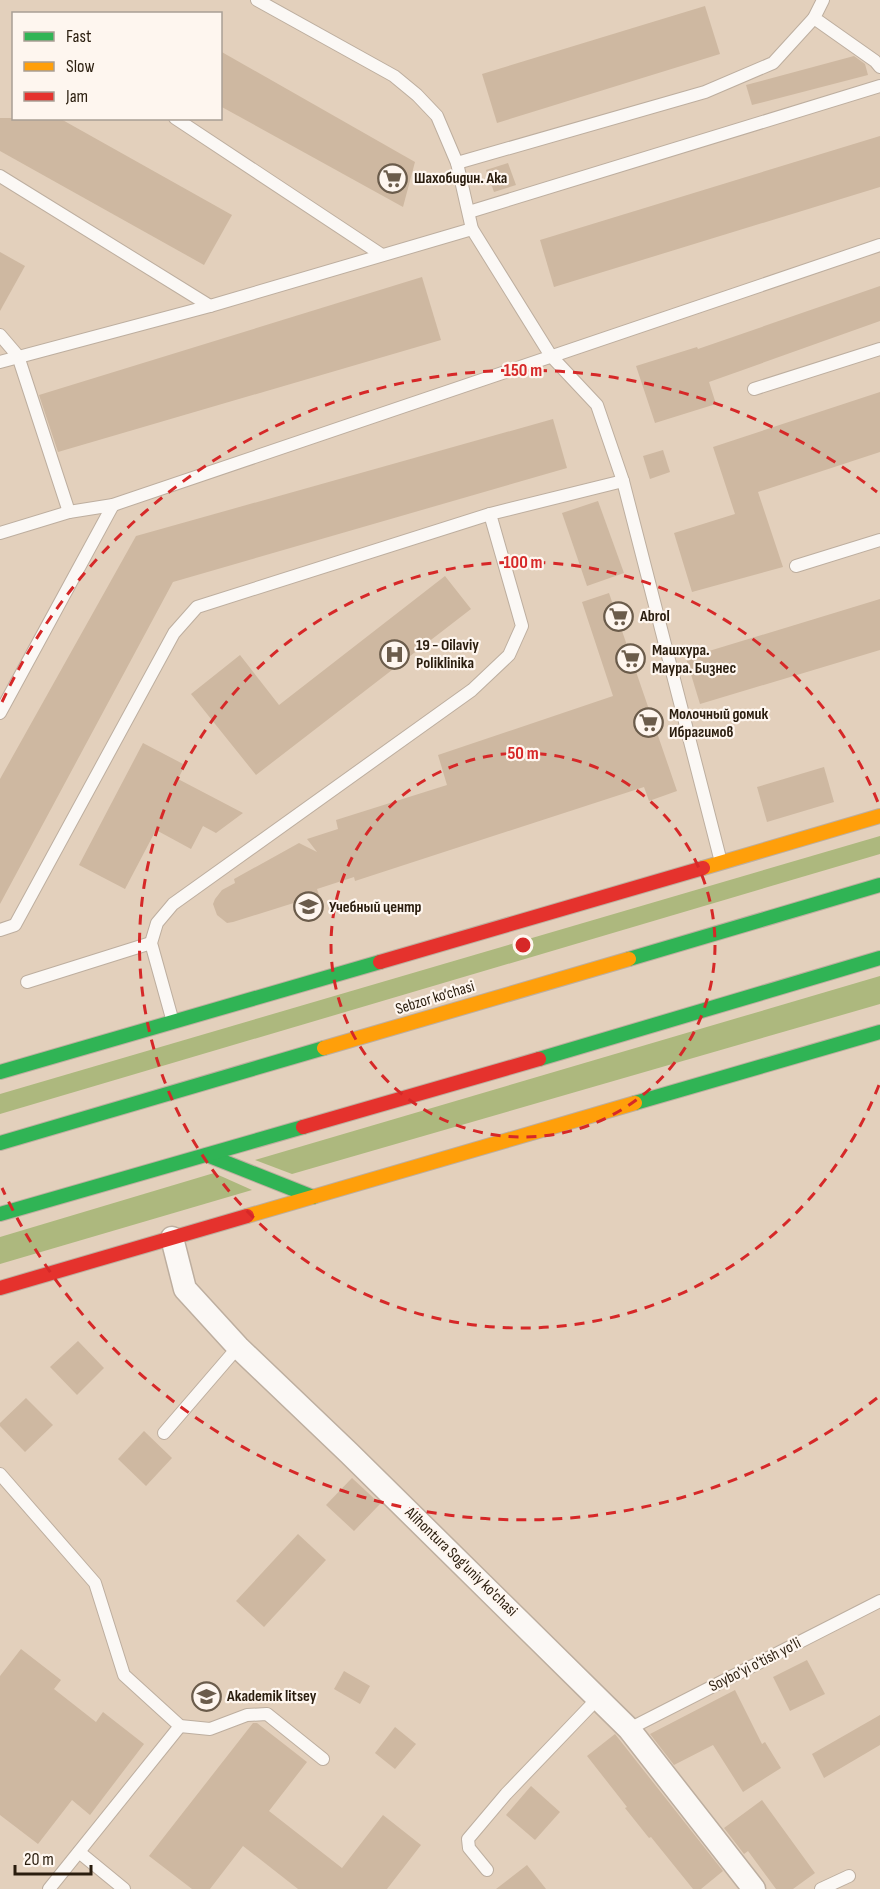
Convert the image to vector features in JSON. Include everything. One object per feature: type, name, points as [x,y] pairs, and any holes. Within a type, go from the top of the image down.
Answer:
[{"type":"main road","points":[[0,1072],[880,816]]},
{"type":"main road","name":"Sebzor ko‘chasi","points":[[0,1143],[880,885]]},
{"type":"main road","points":[[0,1214],[880,958]]},
{"type":"main road","points":[[0,1288],[880,1032]]},
{"type":"main road","points":[[207,1155],[312,1197]]},
{"type":"street","name":"Alihontura Sog'uniy ko'chasi","points":[[172,1238],[185,1289],[238,1347],[350,1453],[599,1697],[629,1729],[754,1889]]},
{"type":"lane","points":[[257,0],[394,76],[437,116],[457,163],[472,229],[551,356],[597,405],[622,481],[721,862]]},
{"type":"lane","points":[[457,163],[705,92],[773,63],[814,18],[823,0]]},
{"type":"lane","points":[[814,18],[875,61],[880,67]]},
{"type":"lane","points":[[469,212],[880,86]]},
{"type":"lane","points":[[177,120],[382,255]]},
{"type":"lane","points":[[0,176],[210,306]]},
{"type":"lane","points":[[0,362],[210,306],[472,229]]},
{"type":"lane","points":[[0,533],[69,512],[113,505],[880,245]]},
{"type":"lane","points":[[0,335],[18,356],[69,512]]},
{"type":"lane","points":[[754,389],[880,349]]},
{"type":"lane","points":[[0,930],[15,925],[174,633],[197,607],[490,514],[622,481]]},
{"type":"lane","points":[[0,713],[113,505]]},
{"type":"lane","points":[[174,1023],[150,943],[157,923],[173,904],[472,690],[509,655],[522,626],[490,514]]},
{"type":"lane","points":[[796,566],[880,540]]},
{"type":"lane","points":[[27,982],[150,943]]},
{"type":"lane","points":[[164,1433],[238,1347]]},
{"type":"lane","points":[[0,1474],[95,1583],[124,1675],[180,1726],[210,1729],[247,1715],[267,1714],[322,1759]]},
{"type":"lane","name":"Soybo'yi o'tish yo'li","points":[[629,1729],[880,1601]]},
{"type":"lane","points":[[487,1870],[469,1848],[468,1839],[506,1794],[599,1697]]},
{"type":"lane","points":[[49,1889],[180,1726]]},
{"type":"lane","points":[[79,1852],[124,1889]]},
{"type":"lane","points":[[821,1889],[849,1876]]},
{"type":"green space","points":[[880,836],[880,854],[0,1114],[0,1094]]},
{"type":"green space","points":[[880,976],[880,1004],[292,1174],[255,1160]]},
{"type":"green space","points":[[214,1173],[252,1190],[0,1264],[0,1237]]},
{"type":"building","points":[[705,6],[720,54],[497,123],[482,74]]},
{"type":"building","points":[[222,52],[415,162],[403,207],[222,107]]},
{"type":"building","points":[[854,56],[865,64],[868,75],[752,105],[746,85]]},
{"type":"building","points":[[0,118],[63,120],[232,215],[204,265],[0,151]]},
{"type":"building","points":[[880,136],[880,187],[554,287],[540,240]]},
{"type":"building","points":[[508,163],[516,185],[494,192],[486,170]]},
{"type":"building","points":[[0,252],[25,266],[0,311]]},
{"type":"building","points":[[422,277],[441,340],[58,452],[39,395]]},
{"type":"building","points":[[880,286],[880,321],[709,382],[716,404],[655,423],[636,366],[697,347],[698,349]]},
{"type":"building","points":[[880,392],[880,452],[758,492],[783,567],[692,592],[674,533],[735,514],[713,447]]},
{"type":"building","points":[[553,419],[567,468],[173,582],[0,904],[0,779],[136,536]]},
{"type":"building","points":[[663,450],[670,472],[650,479],[643,456]]},
{"type":"building","points":[[598,501],[624,573],[587,586],[562,513]]},
{"type":"building","points":[[445,576],[471,609],[256,775],[191,694],[240,655],[279,705]]},
{"type":"building","points":[[609,593],[677,791],[649,801],[644,787],[355,881],[354,877],[317,889],[319,895],[233,922],[227,923],[217,915],[213,904],[215,899],[222,890],[235,883],[234,879],[299,843],[317,852],[307,839],[338,829],[336,820],[447,785],[438,755],[613,696],[582,602]]},
{"type":"building","points":[[880,599],[880,650],[700,704],[686,658]]},
{"type":"building","points":[[143,743],[185,765],[178,779],[243,813],[216,833],[203,826],[191,849],[156,830],[125,889],[79,865]]},
{"type":"building","points":[[824,767],[834,802],[767,822],[757,787]]},
{"type":"building","points":[[78,1341],[104,1368],[77,1395],[50,1367]]},
{"type":"building","points":[[26,1398],[53,1425],[25,1452],[0,1426],[0,1423]]},
{"type":"building","points":[[144,1431],[172,1458],[146,1486],[118,1459]]},
{"type":"building","points":[[352,1478],[380,1504],[354,1531],[326,1505]]},
{"type":"building","points":[[298,1534],[326,1560],[264,1627],[236,1601]]},
{"type":"building","points":[[21,1649],[61,1680],[54,1689],[96,1722],[103,1712],[144,1744],[90,1815],[72,1800],[38,1844],[0,1815],[0,1676]]},
{"type":"building","points":[[807,1660],[825,1694],[790,1711],[773,1677]]},
{"type":"building","points":[[344,1671],[370,1686],[360,1704],[334,1689]]},
{"type":"building","points":[[735,1690],[762,1744],[765,1742],[781,1768],[743,1792],[713,1745],[674,1765],[650,1734]]},
{"type":"building","points":[[880,1715],[880,1745],[824,1778],[812,1754]]},
{"type":"building","points":[[253,1723],[257,1723],[307,1762],[269,1811],[342,1868],[383,1815],[421,1845],[387,1889],[298,1889],[243,1846],[210,1889],[192,1889],[149,1856]]},
{"type":"building","points":[[395,1727],[416,1744],[395,1769],[375,1753]]},
{"type":"building","points":[[615,1734],[723,1871],[701,1889],[693,1889],[651,1837],[649,1838],[587,1756]]},
{"type":"building","points":[[531,1786],[560,1812],[535,1840],[506,1815]]},
{"type":"building","points":[[762,1800],[815,1873],[793,1889],[776,1889],[748,1851],[744,1854],[724,1828]]},
{"type":"building","points":[[527,1865],[546,1889],[496,1889]]},
{"type":"traffic: fast","points":[[629,959],[880,885]]},
{"type":"traffic: fast","points":[[539,1059],[880,958]]},
{"type":"traffic: fast","points":[[0,1072],[380,962]]},
{"type":"traffic: fast","points":[[635,1103],[880,1032]]},
{"type":"traffic: fast","points":[[0,1143],[324,1048]]},
{"type":"traffic: fast","points":[[0,1214],[303,1127]]},
{"type":"traffic: fast","points":[[207,1155],[313,1197]]},
{"type":"traffic: slow","points":[[703,868],[880,816]]},
{"type":"traffic: slow","points":[[324,1048],[629,959]]},
{"type":"traffic: slow","points":[[247,1216],[635,1103]]},
{"type":"traffic: jam","points":[[380,962],[703,868]]},
{"type":"traffic: jam","points":[[303,1127],[539,1059]]},
{"type":"traffic: jam","points":[[0,1288],[247,1216]]},
{"type":"place","name":"Шахобидин. Ака","points":[[393,178]]},
{"type":"place","name":"Abrol","points":[[619,616]]},
{"type":"place","name":"19 - Oilaviy Poliklinika","points":[[395,654]]},
{"type":"place","name":"Машхура. Маура. Бизнес","points":[[631,659]]},
{"type":"place","name":"Молочный домик Ибрагимов","points":[[648,723]]},
{"type":"place","name":"Учебный центр","points":[[308,907]]},
{"type":"place","name":"Akademik litsey","points":[[206,1696]]}]
